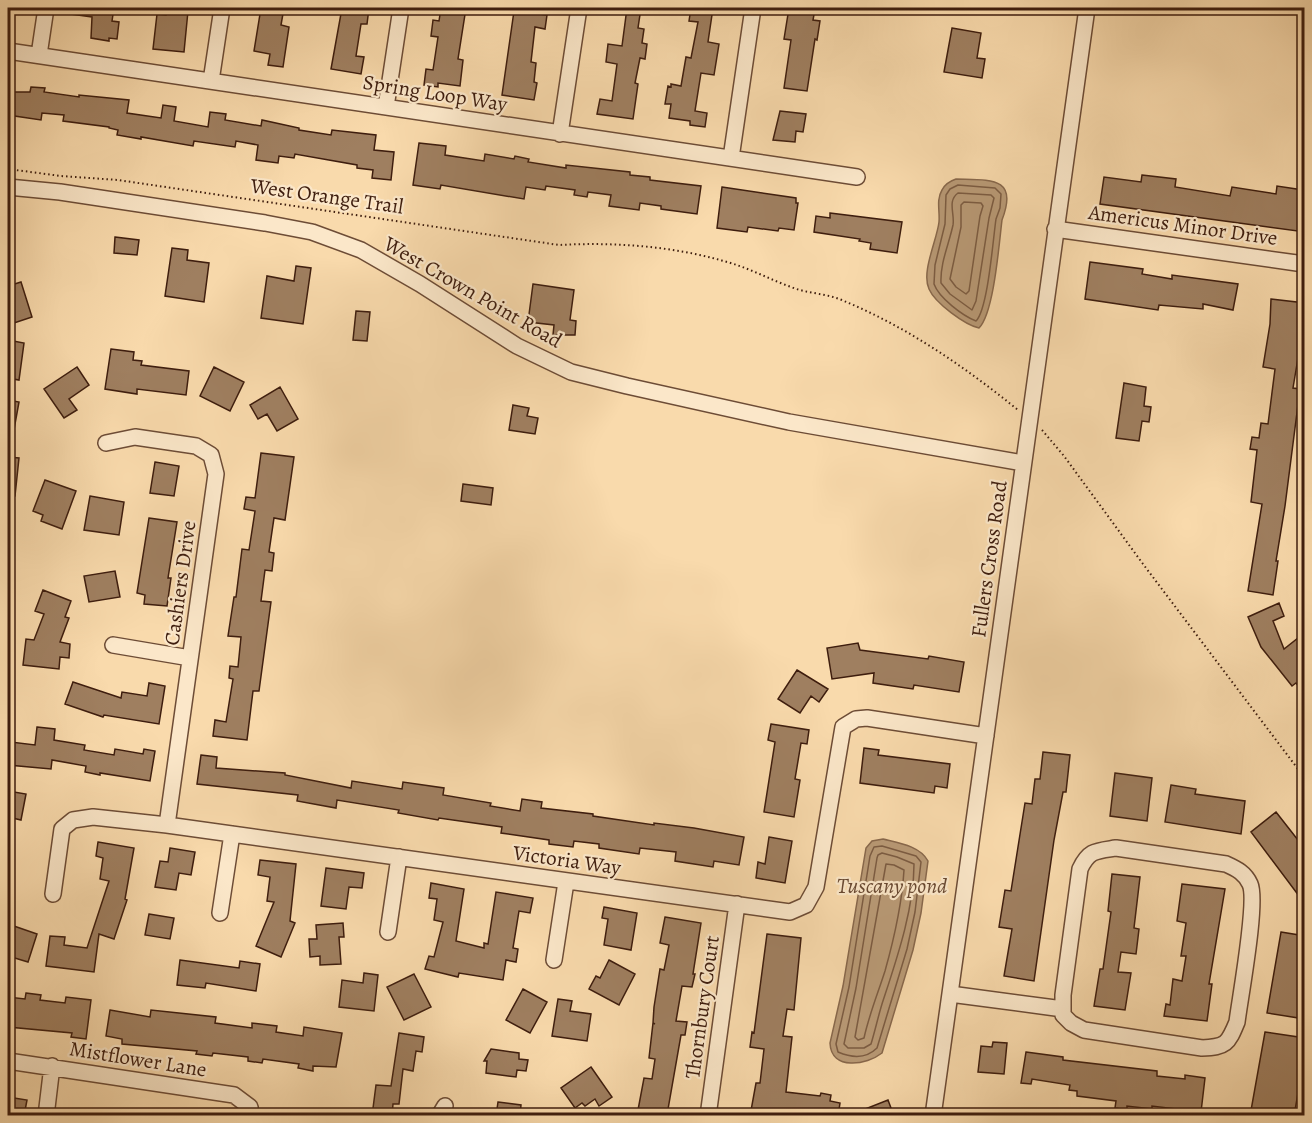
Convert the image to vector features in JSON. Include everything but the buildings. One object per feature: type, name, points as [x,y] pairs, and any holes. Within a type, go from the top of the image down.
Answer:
[{"type":"street","points":[[39,55],[46,8]]},
{"type":"street","points":[[211,81],[222,8]]},
{"type":"street","points":[[386,106],[401,8]]},
{"type":"street","points":[[560,134],[579,8]]},
{"type":"street","points":[[731,158],[753,8]]},
{"type":"street","name":"Fullers Cross Road","points":[[933,1116],[1087,8]]},
{"type":"street","name":"Spring Loop Way","points":[[8,51],[857,177]]},
{"type":"street","name":"West Crown Point Road","points":[[8,187],[83,196],[312,232],[361,250],[420,284],[517,346],[570,372],[789,422],[1023,463]]},
{"type":"street","name":"Americus Minor Drive","points":[[1055,228],[1305,264]]},
{"type":"street","name":"Cashiers Drive","points":[[106,443],[135,437],[196,446],[211,455],[216,474],[167,825]]},
{"type":"street","points":[[113,645],[190,658]]},
{"type":"street","name":"Victoria Way","points":[[53,894],[62,829],[73,820],[93,817],[167,825],[790,912],[806,905],[816,887],[843,727],[856,719],[867,718],[986,736]]},
{"type":"street","points":[[220,913],[232,834]]},
{"type":"street","points":[[1116,848],[1226,864],[1241,871],[1251,886],[1252,906],[1237,1022],[1230,1038],[1220,1047],[1202,1048],[1084,1030],[1071,1023],[1064,1015],[1063,1009],[1080,869],[1086,857],[1097,850],[1116,848]]},
{"type":"street","points":[[388,932],[399,857]]},
{"type":"street","points":[[554,960],[566,882]]},
{"type":"street","name":"Thornbury Court","points":[[708,1116],[737,904]]},
{"type":"street","points":[[950,994],[1063,1009]]},
{"type":"street","name":"Mistflower Lane","points":[[8,1060],[234,1095],[250,1107],[251,1116]]},
{"type":"street","points":[[46,1116],[52,1066]]},
{"type":"path","name":"West Orange Trail","points":[[8,169],[118,180],[559,245],[586,243],[642,246],[726,261],[790,287],[841,299],[867,311],[924,343],[979,379],[1013,406]]},
{"type":"path","points":[[1039,427],[1064,456],[1305,777]]},
{"type":"water","points":[[956,179],[998,183],[1007,195],[992,294],[984,320],[979,328],[966,323],[944,307],[932,295],[927,282],[928,265],[938,229],[940,194],[946,184]]},
{"type":"water","name":"Tuscany pond","points":[[883,839],[914,849],[928,861],[921,913],[913,950],[882,1053],[868,1060],[843,1062],[836,1058],[830,1043],[843,986],[866,848],[872,841]]}]
